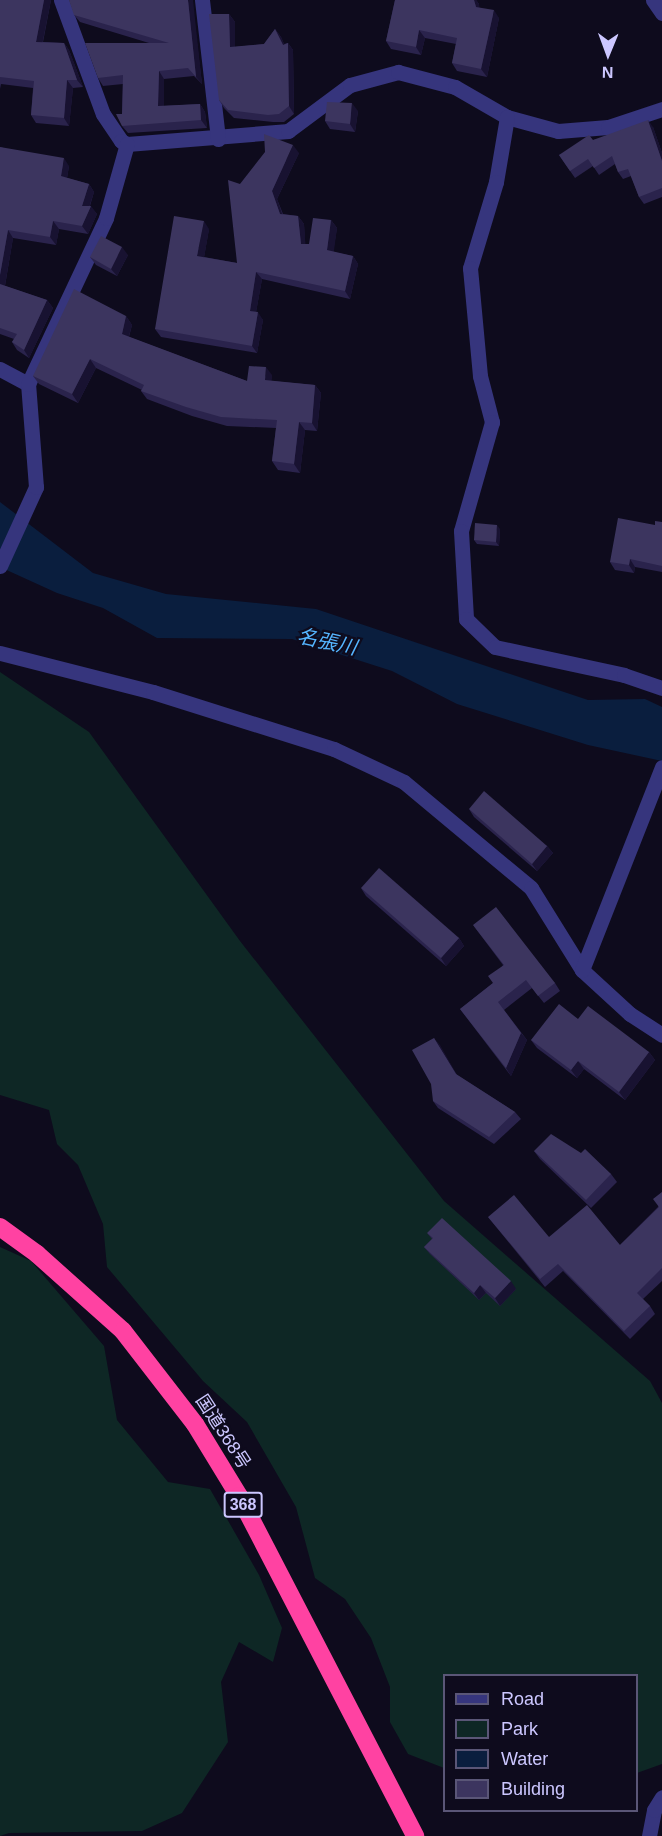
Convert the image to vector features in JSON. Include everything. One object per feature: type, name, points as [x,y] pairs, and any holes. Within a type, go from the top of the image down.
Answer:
[{"type":"highway","name":"国道368号","points":[[0,1227],[37,1254],[123,1332],[195,1424],[239,1496],[415,1836]]},
{"type":"street","points":[[61,0],[104,114],[121,141],[127,144],[218,139],[288,131],[350,85],[398,72],[455,87],[507,117],[558,131],[608,127],[662,109]]},
{"type":"street","points":[[202,0],[218,139]]},
{"type":"street","points":[[653,0],[662,13]]},
{"type":"street","points":[[507,117],[496,182],[470,268],[480,376],[492,422],[461,531],[466,619],[495,647],[624,675],[662,688]]},
{"type":"street","points":[[0,566],[36,488],[28,384],[106,218],[127,144]]},
{"type":"street","points":[[0,369],[28,384]]},
{"type":"street","points":[[0,653],[153,692],[334,748],[404,782],[531,888],[582,970],[630,1014],[662,1035]]},
{"type":"street","points":[[582,970],[662,767]]},
{"type":"street","points":[[649,1836],[654,1810],[662,1797]]},
{"type":"green space","points":[[0,672],[89,732],[240,941],[444,1201],[650,1381],[662,1403],[662,1764],[638,1773],[638,1674],[443,1674],[443,1768],[408,1754],[390,1722],[390,1687],[371,1638],[345,1599],[315,1578],[296,1507],[247,1422],[203,1381],[107,1267],[103,1224],[78,1165],[57,1144],[49,1110],[0,1095]]},
{"type":"green space","points":[[0,1247],[31,1261],[104,1346],[117,1420],[168,1482],[210,1489],[259,1575],[282,1628],[273,1662],[239,1642],[221,1682],[228,1742],[182,1813],[142,1831],[9,1833],[0,1836]]},
{"type":"water","name":"名張川","points":[[0,502],[93,573],[166,594],[316,609],[588,700],[645,699],[662,707],[662,761],[588,745],[457,704],[392,671],[292,639],[157,638],[103,608],[57,593],[0,567]]},
{"type":"building","points":[[0,0],[44,0],[36,42],[64,43],[77,80],[67,80],[64,118],[31,115],[34,81],[0,77]]},
{"type":"building","points":[[69,0],[188,0],[196,77],[188,68],[159,71],[158,106],[200,104],[201,120],[122,126],[116,114],[122,114],[123,75],[98,78],[85,43],[169,43],[74,15]]},
{"type":"building","points":[[395,0],[474,0],[476,7],[494,10],[481,69],[452,63],[457,38],[419,30],[416,47],[386,41]]},
{"type":"building","points":[[209,14],[229,14],[230,47],[264,44],[275,29],[283,45],[288,43],[289,106],[279,114],[268,115],[228,110],[219,100]]},
{"type":"building","points":[[327,102],[352,103],[350,124],[325,121]]},
{"type":"building","points":[[648,120],[662,161],[662,188],[639,197],[628,169],[618,172],[612,156],[594,168],[588,159],[570,171],[559,155],[589,135],[593,140]]},
{"type":"building","points":[[264,134],[293,145],[272,191],[280,214],[298,216],[301,244],[309,244],[313,218],[331,220],[327,250],[353,256],[345,291],[256,272],[250,311],[258,312],[252,346],[155,329],[174,216],[204,221],[197,256],[237,263],[228,180],[240,184],[265,152]]},
{"type":"building","points":[[0,147],[64,158],[61,176],[89,184],[82,206],[91,206],[82,226],[53,221],[50,237],[8,230],[0,275]]},
{"type":"building","points":[[101,236],[122,247],[111,269],[90,257]]},
{"type":"building","points":[[0,284],[47,300],[24,350],[12,342],[17,334],[0,328]]},
{"type":"building","points":[[74,289],[126,316],[122,334],[247,381],[249,366],[266,367],[265,380],[315,385],[312,423],[299,422],[294,464],[272,461],[277,420],[221,417],[186,407],[141,391],[144,385],[90,359],[72,394],[33,376]]},
{"type":"building","points":[[618,518],[655,525],[655,521],[662,522],[662,566],[630,559],[629,565],[610,562]]},
{"type":"building","points":[[475,523],[497,525],[496,542],[474,540]]},
{"type":"building","points":[[484,791],[547,846],[532,864],[469,809]]},
{"type":"building","points":[[379,868],[459,938],[441,958],[361,888]]},
{"type":"building","points":[[496,907],[555,983],[538,996],[526,980],[498,1002],[521,1033],[506,1068],[460,1009],[493,983],[488,976],[504,965],[473,925]]},
{"type":"building","points":[[559,1004],[578,1019],[588,1006],[649,1052],[619,1092],[578,1061],[571,1070],[531,1040]]},
{"type":"building","points":[[434,1038],[456,1074],[515,1112],[489,1137],[433,1101],[431,1084],[412,1050]]},
{"type":"building","points":[[551,1134],[581,1153],[585,1149],[611,1174],[586,1200],[534,1151]]},
{"type":"building","points":[[662,1192],[662,1268],[637,1293],[650,1306],[624,1331],[558,1264],[540,1279],[488,1217],[514,1195],[549,1237],[587,1205],[620,1245],[659,1207],[653,1199]]},
{"type":"building","points":[[442,1218],[511,1281],[495,1298],[480,1285],[474,1293],[424,1247],[433,1238],[427,1233]]}]
